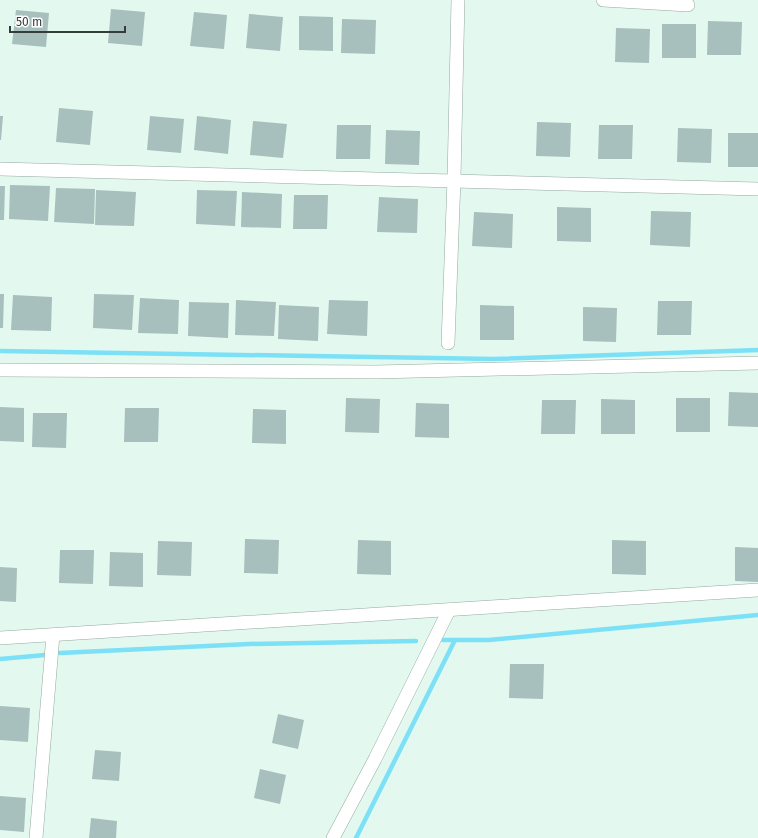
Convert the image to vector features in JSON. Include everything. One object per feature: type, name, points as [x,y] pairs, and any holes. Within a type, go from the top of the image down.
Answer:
[{"type":"street","points":[[448,343],[454,179],[458,0]]},
{"type":"street","points":[[603,0],[688,5]]},
{"type":"street","points":[[0,169],[454,179],[758,189]]},
{"type":"street","points":[[0,370],[376,372],[758,363]]},
{"type":"street","points":[[0,638],[758,590]]},
{"type":"street","points":[[333,838],[375,759],[449,610]]},
{"type":"street","points":[[36,838],[53,635]]},
{"type":"building","points":[[111,9],[145,12],[142,46],[108,43]]},
{"type":"building","points":[[16,10],[49,13],[46,47],[12,44]]},
{"type":"building","points":[[194,12],[227,15],[224,49],[190,46]]},
{"type":"building","points":[[249,14],[283,17],[280,51],[246,48]]},
{"type":"building","points":[[299,16],[333,17],[333,51],[299,50]]},
{"type":"building","points":[[342,19],[376,20],[375,54],[341,53]]},
{"type":"building","points":[[708,21],[742,22],[741,55],[707,55]]},
{"type":"building","points":[[662,24],[696,24],[696,58],[662,58]]},
{"type":"building","points":[[616,28],[650,29],[649,63],[615,62]]},
{"type":"building","points":[[59,108],[93,111],[90,145],[56,142]]},
{"type":"building","points":[[0,116],[3,116],[1,140],[0,140]]},
{"type":"building","points":[[150,116],[184,119],[181,153],[147,150]]},
{"type":"building","points":[[197,116],[231,120],[228,154],[194,150]]},
{"type":"building","points":[[253,121],[287,124],[283,158],[250,155]]},
{"type":"building","points":[[537,122],[571,123],[570,157],[536,156]]},
{"type":"building","points":[[337,125],[371,125],[370,159],[336,159]]},
{"type":"building","points":[[599,125],[633,125],[632,159],[598,159]]},
{"type":"building","points":[[678,128],[712,129],[711,163],[677,162]]},
{"type":"building","points":[[386,130],[420,131],[419,165],[385,164]]},
{"type":"building","points":[[728,133],[758,133],[758,167],[728,167]]},
{"type":"building","points":[[10,185],[50,186],[48,221],[9,219]]},
{"type":"building","points":[[0,186],[5,186],[4,220],[0,220]]},
{"type":"building","points":[[56,188],[95,189],[94,224],[54,222]]},
{"type":"building","points":[[96,190],[136,192],[134,226],[95,225]]},
{"type":"building","points":[[197,190],[237,191],[235,226],[196,224]]},
{"type":"building","points":[[242,192],[282,194],[281,228],[241,227]]},
{"type":"building","points":[[294,195],[328,195],[327,229],[293,229]]},
{"type":"building","points":[[379,197],[418,199],[417,233],[377,232]]},
{"type":"building","points":[[557,207],[591,208],[591,242],[557,241]]},
{"type":"building","points":[[651,211],[691,212],[690,247],[650,245]]},
{"type":"building","points":[[474,212],[513,214],[512,248],[472,246]]},
{"type":"building","points":[[0,294],[4,294],[3,328],[0,328]]},
{"type":"building","points":[[94,294],[134,295],[132,330],[93,328]]},
{"type":"building","points":[[13,295],[52,297],[51,331],[11,330]]},
{"type":"building","points":[[140,298],[179,300],[178,334],[138,333]]},
{"type":"building","points":[[236,300],[276,302],[274,336],[235,335]]},
{"type":"building","points":[[329,300],[368,301],[367,336],[327,334]]},
{"type":"building","points":[[658,301],[692,301],[691,335],[657,335]]},
{"type":"building","points":[[189,302],[229,303],[228,338],[188,336]]},
{"type":"building","points":[[279,305],[319,307],[318,341],[278,339]]},
{"type":"building","points":[[480,305],[514,306],[514,340],[480,340]]},
{"type":"building","points":[[583,307],[617,308],[616,342],[583,341]]},
{"type":"building","points":[[729,392],[758,393],[758,427],[728,426]]},
{"type":"building","points":[[346,398],[380,399],[379,433],[345,432]]},
{"type":"building","points":[[676,398],[710,398],[710,432],[676,432]]},
{"type":"building","points":[[601,399],[635,400],[635,434],[601,434]]},
{"type":"building","points":[[542,400],[576,400],[575,434],[541,434]]},
{"type":"building","points":[[416,403],[449,404],[449,438],[415,437]]},
{"type":"building","points":[[0,407],[24,408],[24,442],[0,441]]},
{"type":"building","points":[[125,408],[159,408],[158,442],[124,442]]},
{"type":"building","points":[[253,409],[286,410],[286,444],[252,443]]},
{"type":"building","points":[[33,413],[67,413],[66,448],[32,447]]},
{"type":"building","points":[[245,539],[279,540],[278,574],[244,573]]},
{"type":"building","points":[[358,540],[391,541],[391,575],[357,574]]},
{"type":"building","points":[[612,540],[646,541],[646,575],[612,574]]},
{"type":"building","points":[[158,541],[192,542],[191,576],[157,575]]},
{"type":"building","points":[[735,547],[758,548],[758,582],[735,581]]},
{"type":"building","points":[[60,550],[94,550],[93,584],[59,583]]},
{"type":"building","points":[[110,552],[143,553],[143,587],[109,586]]},
{"type":"building","points":[[0,567],[17,568],[16,602],[0,601]]},
{"type":"building","points":[[510,664],[544,664],[543,699],[509,698]]},
{"type":"building","points":[[0,706],[30,708],[28,742],[0,740]]},
{"type":"building","points":[[278,714],[304,720],[298,749],[272,743]]},
{"type":"building","points":[[95,750],[121,752],[119,781],[92,779]]},
{"type":"building","points":[[260,769],[286,775],[280,804],[254,798]]},
{"type":"building","points":[[0,796],[26,798],[24,832],[0,830]]},
{"type":"building","points":[[91,818],[117,821],[116,838],[89,838]]},
{"type":"waterway","points":[[0,351],[493,359],[758,350]]},
{"type":"waterway","points":[[443,640],[489,640],[758,615]]},
{"type":"waterway","points":[[356,838],[455,640]]},
{"type":"waterway","points":[[60,653],[249,644],[416,641]]},
{"type":"waterway","points":[[0,659],[45,655]]}]
